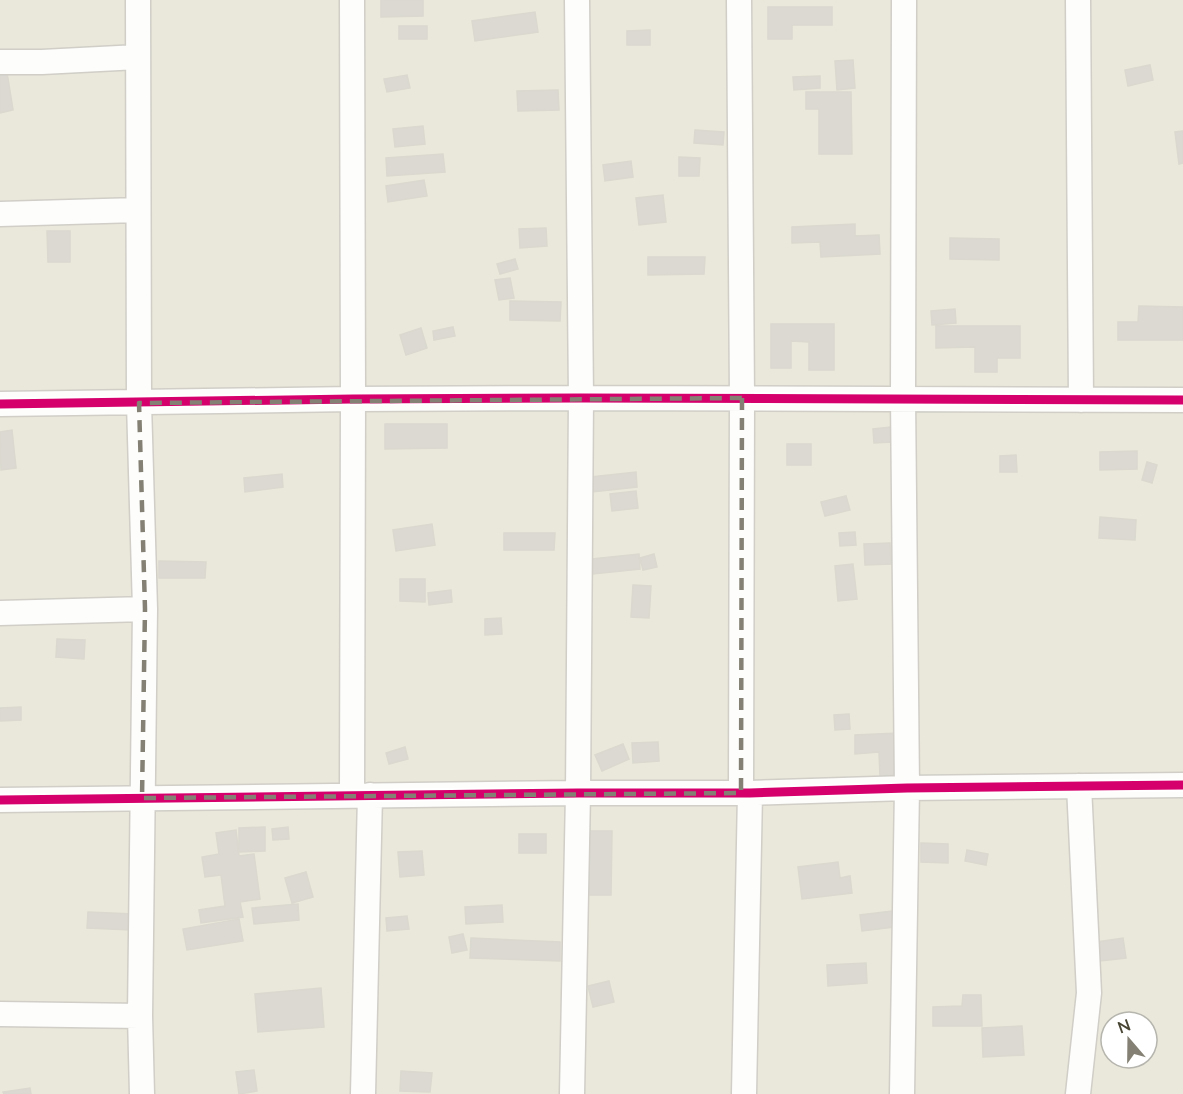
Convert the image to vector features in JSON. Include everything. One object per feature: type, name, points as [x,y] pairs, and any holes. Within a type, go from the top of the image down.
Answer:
[{"type":"street","points":[[138,0],[139,403],[145,609],[140,1016],[142,1094]]},
{"type":"street","points":[[352,0],[353,399],[361,795],[363,1094]]},
{"type":"street","points":[[572,1094],[578,792],[581,398],[577,0]]},
{"type":"street","points":[[739,0],[745,793],[744,1094]]},
{"type":"street","points":[[902,1094],[907,788],[903,398],[904,0]]},
{"type":"street","points":[[1078,0],[1081,400]]},
{"type":"street","points":[[0,62],[138,57]]},
{"type":"street","points":[[0,214],[138,210]]},
{"type":"street","points":[[0,404],[581,398],[1183,400]]},
{"type":"street","points":[[0,613],[145,609]]},
{"type":"street","points":[[0,800],[578,792],[745,793],[1183,784]]},
{"type":"street","points":[[1078,1094],[1089,993],[1079,786]]},
{"type":"street","points":[[0,1014],[140,1016]]},
{"type":"highlighted area","points":[[742,398],[741,793],[142,798],[145,609],[139,403]]},
{"type":"shaded area","points":[[0,0],[1183,0],[1183,1094],[0,1094]]},
{"type":"building","points":[[381,0],[423,0],[423,16],[381,17]]},
{"type":"building","points":[[768,7],[832,7],[832,25],[792,25],[792,39],[768,39]]},
{"type":"building","points":[[535,12],[538,32],[475,41],[472,21]]},
{"type":"building","points":[[399,26],[427,26],[427,39],[399,39]]},
{"type":"building","points":[[650,30],[650,45],[627,45],[627,31]]},
{"type":"building","points":[[853,60],[855,88],[837,90],[835,61]]},
{"type":"building","points":[[1150,65],[1153,80],[1128,86],[1125,70]]},
{"type":"building","points":[[6,66],[13,110],[0,113],[0,67]]},
{"type":"building","points":[[407,75],[410,88],[387,92],[384,79]]},
{"type":"building","points":[[820,76],[820,88],[794,90],[793,77]]},
{"type":"building","points":[[558,90],[559,110],[518,111],[517,91]]},
{"type":"building","points":[[806,92],[851,92],[852,154],[819,154],[819,109],[806,109]]},
{"type":"building","points":[[423,126],[425,144],[395,147],[393,129]]},
{"type":"building","points":[[695,130],[724,132],[723,145],[694,143]]},
{"type":"building","points":[[1183,131],[1183,163],[1179,164],[1175,132]]},
{"type":"building","points":[[443,154],[445,172],[387,176],[386,158]]},
{"type":"building","points":[[679,157],[700,158],[699,176],[679,176]]},
{"type":"building","points":[[631,161],[633,177],[605,181],[603,165]]},
{"type":"building","points":[[424,180],[427,196],[388,202],[386,186]]},
{"type":"building","points":[[663,195],[666,222],[639,225],[636,198]]},
{"type":"building","points":[[855,224],[855,236],[879,235],[880,254],[821,257],[820,242],[792,243],[792,227]]},
{"type":"building","points":[[546,228],[547,246],[520,248],[519,229]]},
{"type":"building","points":[[47,231],[70,231],[70,262],[48,262]]},
{"type":"building","points":[[950,238],[999,239],[999,260],[950,259]]},
{"type":"building","points":[[648,257],[705,257],[704,274],[648,275]]},
{"type":"building","points":[[515,259],[518,269],[500,274],[497,264]]},
{"type":"building","points":[[510,278],[514,298],[499,300],[495,280]]},
{"type":"building","points":[[510,301],[561,302],[560,321],[510,320]]},
{"type":"building","points":[[1139,306],[1183,307],[1183,340],[1118,340],[1118,322],[1138,322]]},
{"type":"building","points":[[955,309],[956,323],[932,325],[931,311]]},
{"type":"building","points":[[771,324],[834,324],[834,370],[809,370],[809,342],[791,341],[791,368],[771,368]]},
{"type":"building","points":[[936,326],[1020,326],[1020,358],[997,358],[997,372],[975,372],[975,347],[936,348]]},
{"type":"building","points":[[453,327],[455,336],[434,340],[433,331]]},
{"type":"building","points":[[421,328],[427,348],[406,355],[400,335]]},
{"type":"building","points":[[385,424],[447,424],[447,448],[385,449]]},
{"type":"building","points":[[891,427],[892,442],[874,443],[873,429]]},
{"type":"building","points":[[12,430],[16,468],[1,470],[0,432]]},
{"type":"building","points":[[787,444],[811,444],[811,465],[787,465]]},
{"type":"building","points":[[1137,451],[1137,469],[1100,470],[1100,452]]},
{"type":"building","points":[[1016,455],[1017,472],[1000,472],[1000,456]]},
{"type":"building","points":[[1147,462],[1157,465],[1152,483],[1142,480]]},
{"type":"building","points":[[636,472],[637,487],[592,492],[591,477]]},
{"type":"building","points":[[282,474],[283,487],[245,492],[244,478]]},
{"type":"building","points":[[636,491],[638,508],[612,511],[610,494]]},
{"type":"building","points":[[846,496],[850,510],[825,516],[821,502]]},
{"type":"building","points":[[1100,517],[1136,520],[1135,540],[1099,538]]},
{"type":"building","points":[[432,524],[435,545],[396,551],[393,530]]},
{"type":"building","points":[[855,532],[856,545],[840,546],[839,533]]},
{"type":"building","points":[[504,533],[555,533],[554,550],[504,550]]},
{"type":"building","points":[[890,543],[891,564],[865,565],[864,544]]},
{"type":"building","points":[[639,554],[640,569],[593,574],[592,559]]},
{"type":"building","points":[[654,554],[657,567],[643,570],[640,558]]},
{"type":"building","points":[[159,561],[206,562],[205,578],[159,578]]},
{"type":"building","points":[[853,564],[857,599],[838,601],[835,566]]},
{"type":"building","points":[[400,579],[425,579],[425,602],[400,601]]},
{"type":"building","points":[[633,585],[651,586],[649,618],[631,617]]},
{"type":"building","points":[[451,590],[452,602],[429,605],[428,593]]},
{"type":"building","points":[[501,618],[502,634],[485,635],[485,619]]},
{"type":"building","points":[[57,639],[85,640],[84,659],[56,657]]},
{"type":"building","points":[[21,707],[21,720],[0,721],[0,708]]},
{"type":"building","points":[[849,714],[850,729],[835,730],[834,715]]},
{"type":"building","points":[[898,733],[900,775],[880,776],[879,752],[855,754],[855,735]]},
{"type":"building","points":[[658,742],[659,761],[633,763],[632,743]]},
{"type":"building","points":[[623,744],[629,759],[602,771],[595,755]]},
{"type":"building","points":[[405,747],[408,759],[389,764],[386,753]]},
{"type":"building","points":[[265,827],[265,851],[239,852],[239,828]]},
{"type":"building","points":[[288,827],[289,839],[273,840],[272,829]]},
{"type":"building","points":[[236,830],[239,856],[254,854],[260,899],[240,902],[243,917],[201,923],[199,910],[225,906],[221,875],[205,877],[202,857],[219,854],[216,833]]},
{"type":"building","points":[[589,831],[612,831],[611,895],[588,895]]},
{"type":"building","points":[[519,834],[546,834],[546,853],[519,853]]},
{"type":"building","points":[[921,843],[948,844],[948,863],[921,862]]},
{"type":"building","points":[[967,850],[988,854],[986,865],[965,861]]},
{"type":"building","points":[[422,851],[424,875],[400,877],[398,852]]},
{"type":"building","points":[[838,862],[840,878],[850,876],[852,893],[802,899],[798,867]]},
{"type":"building","points":[[306,872],[313,897],[292,903],[285,878]]},
{"type":"building","points":[[298,904],[299,920],[254,924],[252,908]]},
{"type":"building","points":[[502,905],[503,922],[466,924],[465,907]]},
{"type":"building","points":[[892,911],[894,927],[862,931],[860,915]]},
{"type":"building","points":[[88,912],[133,914],[132,930],[87,928]]},
{"type":"building","points":[[407,916],[409,929],[387,931],[386,918]]},
{"type":"building","points":[[239,919],[243,941],[187,950],[183,929]]},
{"type":"building","points":[[463,934],[467,950],[452,953],[449,937]]},
{"type":"building","points":[[471,938],[560,942],[560,961],[470,958]]},
{"type":"building","points":[[1123,938],[1126,958],[1100,961],[1097,942]]},
{"type":"building","points":[[866,963],[867,983],[828,986],[827,965]]},
{"type":"building","points":[[609,981],[614,1002],[593,1007],[588,986]]},
{"type":"building","points":[[321,988],[324,1027],[258,1032],[255,994]]},
{"type":"building","points":[[963,995],[981,995],[982,1026],[933,1026],[933,1007],[962,1006]]},
{"type":"building","points":[[1022,1026],[1024,1055],[983,1057],[982,1028]]},
{"type":"building","points":[[254,1070],[257,1091],[239,1094],[236,1072]]},
{"type":"building","points":[[401,1071],[432,1073],[430,1092],[400,1091]]},
{"type":"building","points":[[30,1088],[31,1094],[4,1094],[3,1092]]},
{"type":"cycle path","points":[[0,404],[581,398],[1183,400]]},
{"type":"cycle path","points":[[0,800],[750,793],[907,788],[1183,785]]}]
